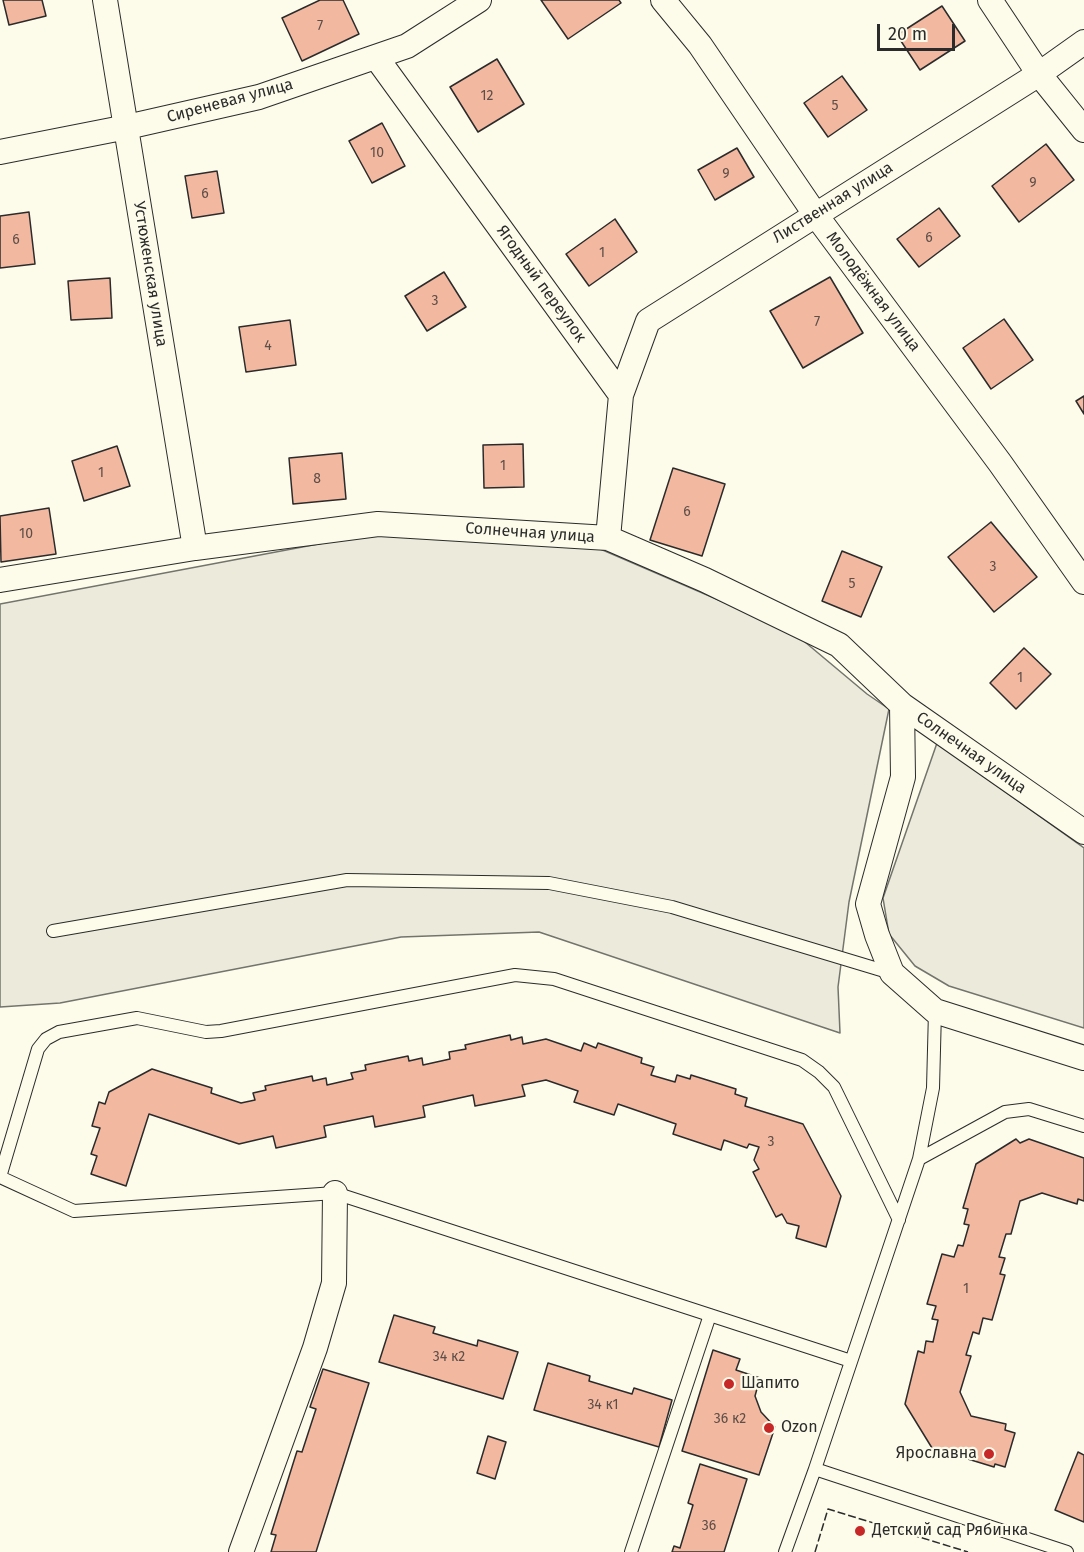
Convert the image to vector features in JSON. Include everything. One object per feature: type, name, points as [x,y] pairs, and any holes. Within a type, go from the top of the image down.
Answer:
[{"type":"street","name":"Устюженская улица","points":[[105,0],[195,548]]},
{"type":"street","name":"Сиреневая улица","points":[[0,152],[127,127],[259,97],[406,46],[479,0]]},
{"type":"street","name":"Молодёжная улица","points":[[663,0],[700,45],[815,214],[1000,463],[1084,582]]},
{"type":"street","points":[[990,0],[1039,74],[1084,130]]},
{"type":"street","name":"Лиственная улица","points":[[621,394],[648,321],[1039,74],[1084,42]]},
{"type":"street","name":"Ягодный переулок","points":[[376,57],[621,394]]},
{"type":"street","points":[[608,538],[621,394]]},
{"type":"street","name":"Солнечная улица","points":[[0,580],[195,548],[378,524],[608,538],[705,580],[839,645],[902,705],[1084,832]]},
{"type":"street","points":[[902,705],[903,777],[868,904],[892,973],[935,1011],[1084,1058]]},
{"type":"street","points":[[241,1552],[315,1348],[334,1283],[335,1193]]},
{"type":"lane","points":[[53,931],[347,880],[549,883],[672,907],[892,973]]},
{"type":"lane","points":[[851,1361],[335,1193],[74,1211],[0,1177],[38,1049],[46,1039],[58,1032],[137,1018],[206,1032],[221,1031],[515,975],[554,979],[802,1060],[834,1087],[899,1220]]},
{"type":"lane","points":[[785,1552],[919,1159],[933,1088],[935,1011]]},
{"type":"lane","points":[[919,1159],[1005,1112],[1029,1109],[1084,1126]]},
{"type":"lane","points":[[631,1552],[710,1315]]},
{"type":"lane","points":[[814,1469],[1067,1552]]},
{"type":"shaded area","points":[[366,535],[591,545],[793,632],[867,694],[889,709],[849,902],[838,987],[840,1033],[539,932],[401,937],[60,1003],[0,1007],[0,604]]},
{"type":"shaded area","points":[[937,743],[1084,848],[1084,1028],[949,986],[915,966],[889,934],[883,898]]},
{"type":"building","points":[[3,0],[42,0],[46,16],[9,25]]},
{"type":"building","points":[[320,0],[343,0],[359,34],[302,61],[282,18]]},
{"type":"building","points":[[541,0],[619,0],[621,3],[568,39]]},
{"type":"building","points":[[942,6],[965,41],[920,70],[897,35]]},
{"type":"building","points":[[497,59],[524,104],[478,132],[450,87]]},
{"type":"building","points":[[842,76],[867,110],[828,137],[804,103]]},
{"type":"building","points":[[382,123],[405,166],[372,183],[349,141]]},
{"type":"building","points":[[1046,144],[1074,180],[1019,222],[992,186]]},
{"type":"building","points":[[737,148],[754,177],[715,200],[698,170]]},
{"type":"building","points":[[217,171],[224,213],[192,218],[185,176]]},
{"type":"building","points":[[939,208],[960,236],[919,267],[897,239]]},
{"type":"building","points":[[29,212],[35,264],[0,268],[0,216]]},
{"type":"building","points":[[615,219],[637,252],[589,286],[566,254]]},
{"type":"building","points":[[444,272],[466,307],[427,331],[405,296]]},
{"type":"building","points":[[830,277],[863,333],[803,368],[770,311]]},
{"type":"building","points":[[110,278],[112,318],[71,320],[68,281]]},
{"type":"building","points":[[1004,319],[1033,360],[991,389],[963,348]]},
{"type":"building","points":[[290,320],[296,365],[246,372],[239,327]]},
{"type":"building","points":[[1084,396],[1084,414],[1076,401]]},
{"type":"building","points":[[523,444],[524,487],[484,488],[483,445]]},
{"type":"building","points":[[117,446],[130,486],[84,501],[72,461]]},
{"type":"building","points":[[342,453],[346,499],[293,504],[289,458]]},
{"type":"building","points":[[673,468],[725,484],[702,556],[650,540]]},
{"type":"building","points":[[49,508],[56,554],[1,562],[0,516]]},
{"type":"building","points":[[991,522],[1037,577],[994,612],[948,557]]},
{"type":"building","points":[[842,551],[882,567],[861,617],[822,601]]},
{"type":"building","points":[[1024,648],[1051,674],[1016,709],[990,683]]},
{"type":"building","points":[[510,1035],[511,1040],[522,1037],[523,1044],[546,1039],[581,1051],[584,1043],[596,1048],[598,1043],[642,1058],[641,1063],[654,1067],[651,1075],[675,1082],[677,1075],[690,1079],[691,1075],[736,1089],[735,1094],[747,1098],[745,1106],[803,1124],[841,1196],[826,1247],[796,1238],[799,1226],[787,1223],[782,1214],[776,1217],[753,1172],[759,1169],[754,1160],[759,1147],[749,1144],[747,1148],[724,1140],[721,1150],[673,1134],[676,1124],[618,1104],[614,1115],[574,1102],[578,1091],[546,1080],[522,1085],[525,1096],[475,1106],[473,1095],[423,1106],[425,1117],[375,1127],[373,1116],[324,1126],[326,1137],[276,1148],[273,1136],[239,1144],[149,1114],[126,1186],[91,1174],[97,1156],[91,1154],[100,1128],[92,1126],[99,1102],[105,1104],[109,1092],[152,1069],[212,1088],[211,1093],[241,1103],[255,1100],[253,1093],[266,1090],[265,1086],[312,1076],[313,1081],[326,1078],[327,1085],[353,1079],[351,1073],[366,1070],[365,1065],[408,1056],[409,1061],[422,1058],[423,1065],[450,1059],[449,1052],[466,1049],[465,1045]]},
{"type":"building","points":[[1016,1139],[1020,1143],[1029,1139],[1084,1158],[1084,1201],[1078,1199],[1077,1204],[1042,1193],[1020,1201],[1011,1234],[1006,1234],[999,1257],[1005,1258],[1000,1274],[1005,1275],[992,1320],[983,1318],[979,1334],[973,1332],[966,1355],[971,1356],[960,1392],[971,1416],[1006,1424],[1005,1430],[1015,1433],[1005,1467],[995,1464],[994,1467],[932,1448],[905,1404],[918,1351],[924,1353],[926,1341],[933,1342],[938,1320],[932,1319],[936,1306],[927,1304],[942,1254],[954,1257],[958,1245],[963,1246],[969,1225],[964,1224],[968,1209],[963,1208],[976,1164]]},
{"type":"building","points":[[394,1315],[435,1327],[433,1333],[477,1346],[478,1340],[518,1352],[503,1399],[379,1362]]},
{"type":"building","points":[[713,1350],[740,1359],[736,1370],[760,1378],[755,1396],[761,1412],[775,1427],[759,1475],[682,1451]]},
{"type":"building","points":[[548,1363],[590,1376],[589,1381],[632,1394],[634,1388],[672,1400],[659,1447],[534,1410]]},
{"type":"building","points":[[323,1369],[369,1383],[316,1552],[271,1552],[276,1535],[271,1534],[297,1451],[302,1452],[316,1409],[310,1407]]},
{"type":"building","points":[[488,1436],[506,1442],[495,1479],[477,1473]]},
{"type":"building","points":[[1078,1452],[1084,1455],[1084,1522],[1055,1510]]},
{"type":"building","points":[[700,1464],[747,1479],[724,1552],[672,1552],[674,1546],[680,1548],[693,1505],[688,1503]]},
{"type":"fence","points":[[815,1552],[828,1509],[968,1552]]},
{"type":"place","name":"Шапито","points":[[729,1384]]},
{"type":"place","name":"Ozon","points":[[769,1428]]},
{"type":"place","name":"Ярославна","points":[[989,1454]]},
{"type":"place","name":"Детский сад Рябинка","points":[[860,1531]]}]
